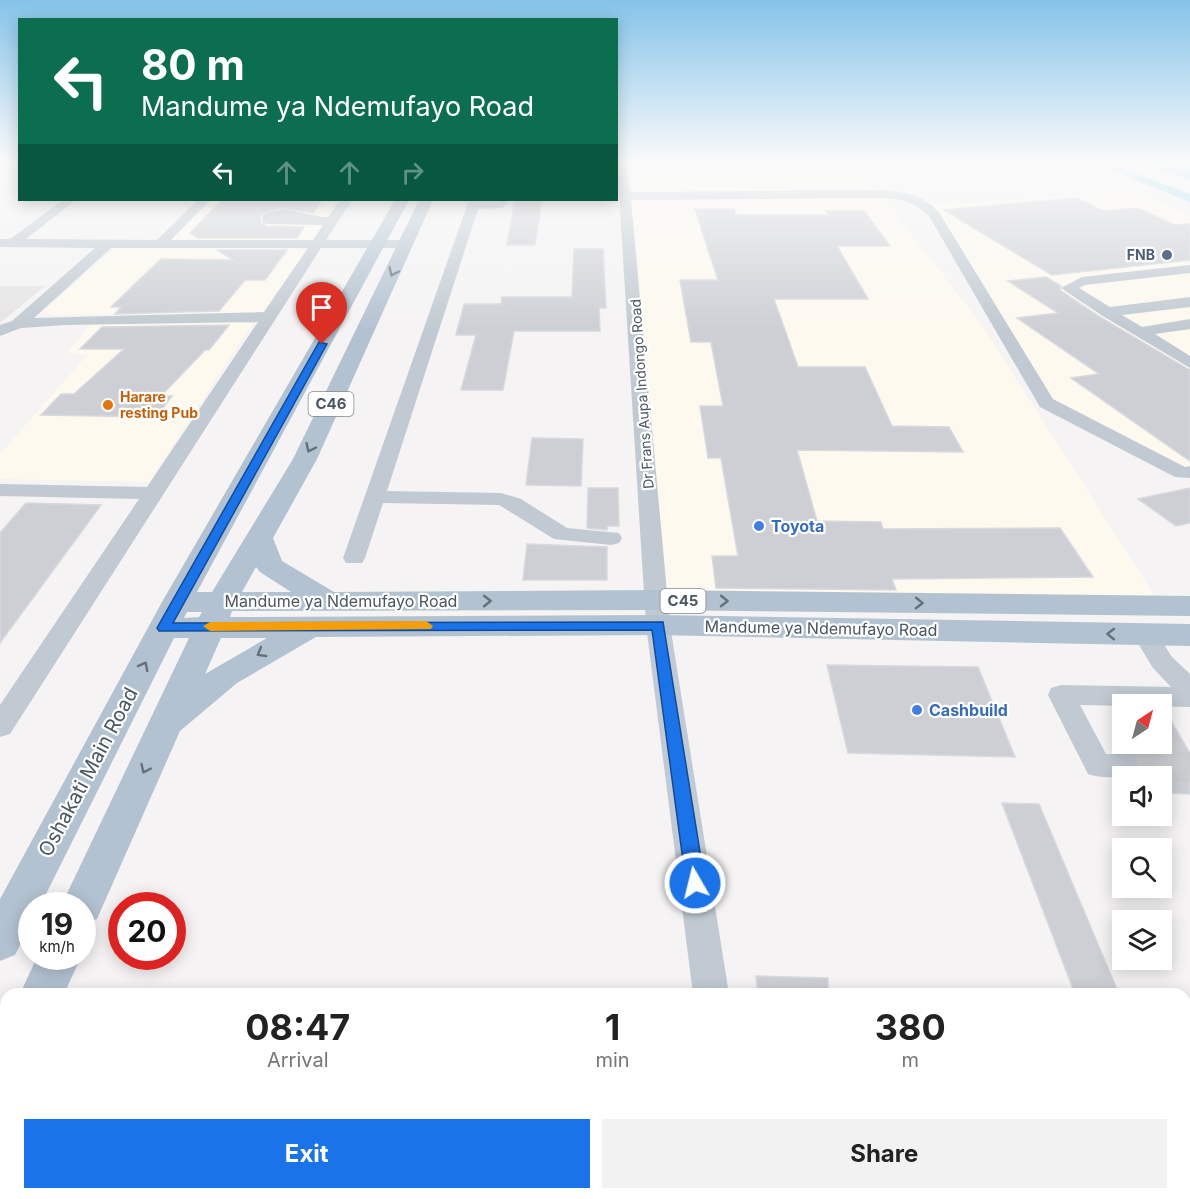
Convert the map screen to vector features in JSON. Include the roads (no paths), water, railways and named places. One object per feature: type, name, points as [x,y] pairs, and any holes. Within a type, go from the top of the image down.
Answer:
[{"type":"main road","name":"C46","points":[[170,615],[392,218]]},
{"type":"main road","name":"C46","points":[[88,892],[217,614],[305,459],[417,218]]},
{"type":"main road","points":[[165,726],[225,675],[321,614],[270,566],[259,538]]},
{"type":"main road","name":"Mandume ya Ndemufayo Road","points":[[658,613],[1146,634],[1189,614]]},
{"type":"main road","name":"Mandume ya Ndemufayo Road","points":[[170,615],[1189,614]]},
{"type":"main road","name":"Oshakati Main Road","points":[[0,941],[170,615]]},
{"type":"main road","points":[[45,988],[53,970]]},
{"type":"street","points":[[7,243],[44,218]]},
{"type":"street","points":[[160,244],[186,218]]},
{"type":"street","points":[[0,728],[11,694],[151,493],[268,317],[315,245],[322,221],[325,218]]},
{"type":"street","points":[[354,558],[468,218]]},
{"type":"street","name":"Dr Frans Aupa Indongo Road","points":[[629,218],[658,613],[710,988]]},
{"type":"street","points":[[936,218],[1046,403],[1182,473],[1190,472]]},
{"type":"street","points":[[7,243],[405,244]]},
{"type":"street","points":[[0,332],[18,324],[108,243]]},
{"type":"street","points":[[1190,269],[1082,281],[1068,288],[1190,363]]},
{"type":"street","points":[[1080,295],[1190,284]]},
{"type":"street","points":[[1106,312],[1190,302]]},
{"type":"street","points":[[18,324],[104,319],[268,317]]},
{"type":"street","points":[[1139,332],[1190,324]]},
{"type":"street","points":[[1164,347],[1190,343]]},
{"type":"street","points":[[0,490],[151,493]]},
{"type":"street","points":[[374,497],[501,499],[514,503],[562,534],[611,538]]},
{"type":"street","points":[[1146,634],[1162,662],[1190,690]]},
{"type":"street","points":[[1125,765],[1098,766],[1061,695],[1190,697]]},
{"type":"tunnel","points":[[1125,765],[1190,767]]},
{"type":"place","name":"FNB","points":[[1167,255]]},
{"type":"place","name":"Harare resting Pub","points":[[108,405]]},
{"type":"place","name":"Toyota","points":[[759,526]]},
{"type":"place","name":"Cashbuild","points":[[917,710]]}]
